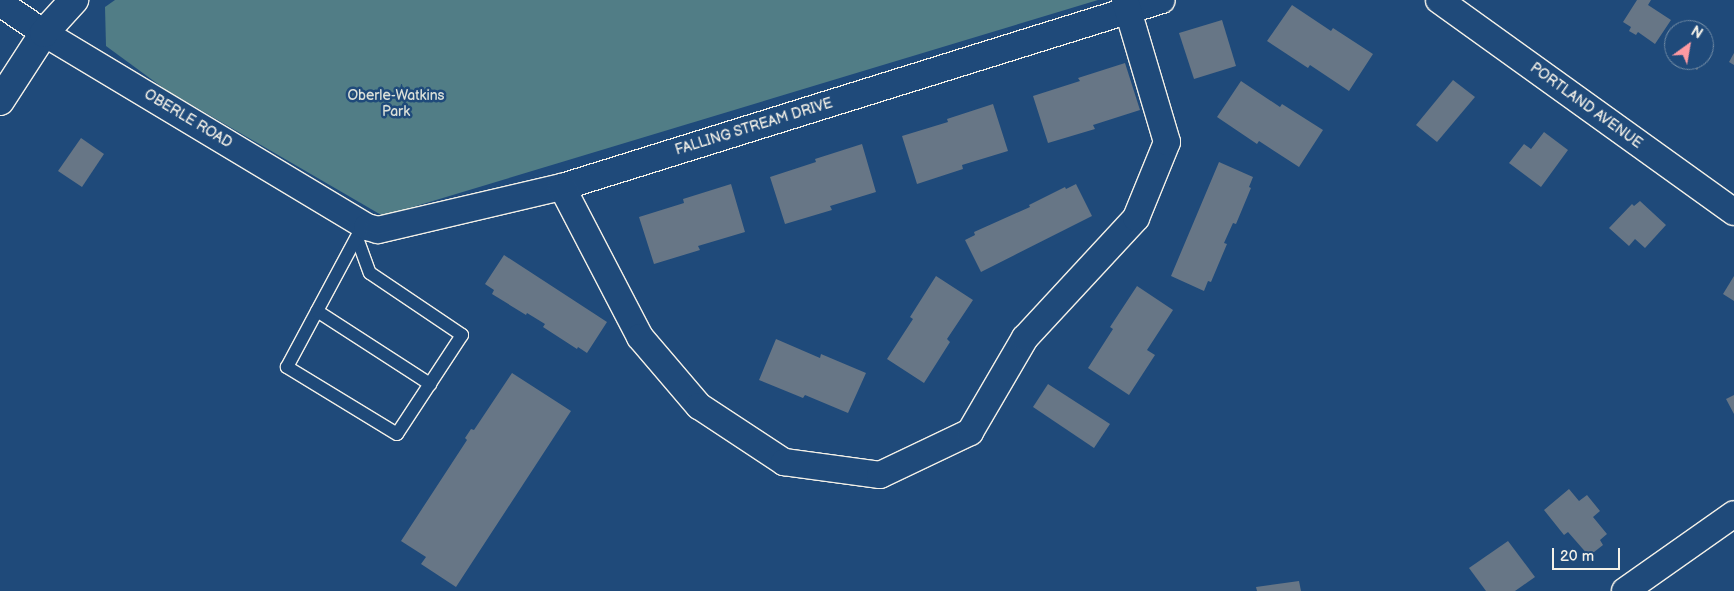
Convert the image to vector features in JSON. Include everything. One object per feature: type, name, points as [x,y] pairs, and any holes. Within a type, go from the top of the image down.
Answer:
[{"type":"main road","points":[[0,101],[44,33],[74,0]]},
{"type":"street","name":"FALLING STREAM DRIVE","points":[[366,231],[562,188],[1126,5],[1162,0]]},
{"type":"street","name":"PORTLAND AVENUE","points":[[1439,0],[1734,212]]},
{"type":"street","name":"OBERLE ROAD","points":[[0,3],[44,33],[366,231]]},
{"type":"street","points":[[562,188],[640,337],[699,406],[784,462],[880,475],[970,432],[1025,338],[1136,218],[1167,142],[1126,5]]},
{"type":"street","points":[[1624,591],[1734,514]]},
{"type":"lane","points":[[366,231],[365,266],[370,273],[462,335],[397,434],[287,367],[317,312],[366,231]]},
{"type":"lane","points":[[317,312],[430,384]]},
{"type":"green space","name":"Oberle-Watkins Park","points":[[115,0],[1098,0],[383,216],[166,90],[106,46],[105,7]]},
{"type":"building","points":[[1637,0],[1651,0],[1648,5],[1671,20],[1664,20],[1664,30],[1655,44],[1638,32],[1636,35],[1629,31],[1631,27],[1623,22]]},
{"type":"building","points":[[1292,5],[1331,31],[1333,28],[1373,54],[1349,91],[1310,65],[1308,68],[1267,41]]},
{"type":"building","points":[[1222,20],[1236,66],[1194,79],[1179,33]]},
{"type":"building","points":[[1734,53],[1734,65],[1729,62]]},
{"type":"building","points":[[1125,63],[1140,110],[1093,125],[1095,129],[1048,143],[1033,96],[1080,81],[1078,78]]},
{"type":"building","points":[[1453,80],[1475,97],[1437,142],[1416,125]]},
{"type":"building","points":[[1241,81],[1280,107],[1282,104],[1323,130],[1299,167],[1259,141],[1257,144],[1217,117]]},
{"type":"building","points":[[993,104],[1008,151],[962,165],[963,169],[917,184],[902,136],[948,122],[947,119]]},
{"type":"building","points":[[1544,132],[1568,150],[1541,187],[1509,163],[1524,144],[1531,149]]},
{"type":"building","points":[[81,138],[104,154],[82,187],[58,171]]},
{"type":"building","points":[[862,144],[876,192],[830,206],[832,210],[785,224],[770,177],[816,162],[815,159]]},
{"type":"building","points":[[1219,162],[1253,177],[1249,187],[1251,188],[1236,224],[1233,223],[1224,243],[1227,244],[1211,282],[1208,281],[1204,291],[1171,276]]},
{"type":"building","points":[[731,184],[745,232],[698,246],[700,250],[654,264],[639,217],[684,203],[683,199]]},
{"type":"building","points":[[1076,184],[1092,216],[981,272],[965,240],[975,235],[974,232],[1030,207],[1029,205],[1065,187],[1066,189]]},
{"type":"building","points":[[1640,201],[1666,225],[1645,248],[1635,239],[1629,246],[1609,228],[1632,204],[1634,206]]},
{"type":"building","points":[[504,255],[607,322],[587,353],[578,347],[577,349],[543,327],[545,324],[527,313],[526,315],[492,294],[494,290],[485,284]]},
{"type":"building","points":[[936,276],[973,300],[947,339],[950,342],[924,383],[887,359],[913,319],[910,317]]},
{"type":"building","points":[[1734,276],[1734,301],[1723,294]]},
{"type":"building","points":[[1137,286],[1173,310],[1147,350],[1155,355],[1129,395],[1088,368],[1113,329],[1110,327]]},
{"type":"building","points":[[776,339],[820,358],[821,354],[866,373],[848,413],[805,395],[803,398],[759,380]]},
{"type":"building","points":[[512,373],[571,411],[456,587],[421,564],[426,557],[401,541],[467,440],[465,438],[471,429],[474,430]]},
{"type":"building","points":[[1048,384],[1110,424],[1094,448],[1033,407]]},
{"type":"building","points":[[1734,395],[1734,414],[1726,399]]},
{"type":"building","points":[[1569,489],[1579,501],[1587,495],[1600,511],[1593,517],[1607,534],[1600,540],[1603,545],[1589,556],[1568,532],[1564,535],[1544,510]]},
{"type":"building","points":[[1508,541],[1535,577],[1515,591],[1486,591],[1469,568]]},
{"type":"building","points":[[1299,581],[1301,591],[1257,591],[1256,587]]}]
